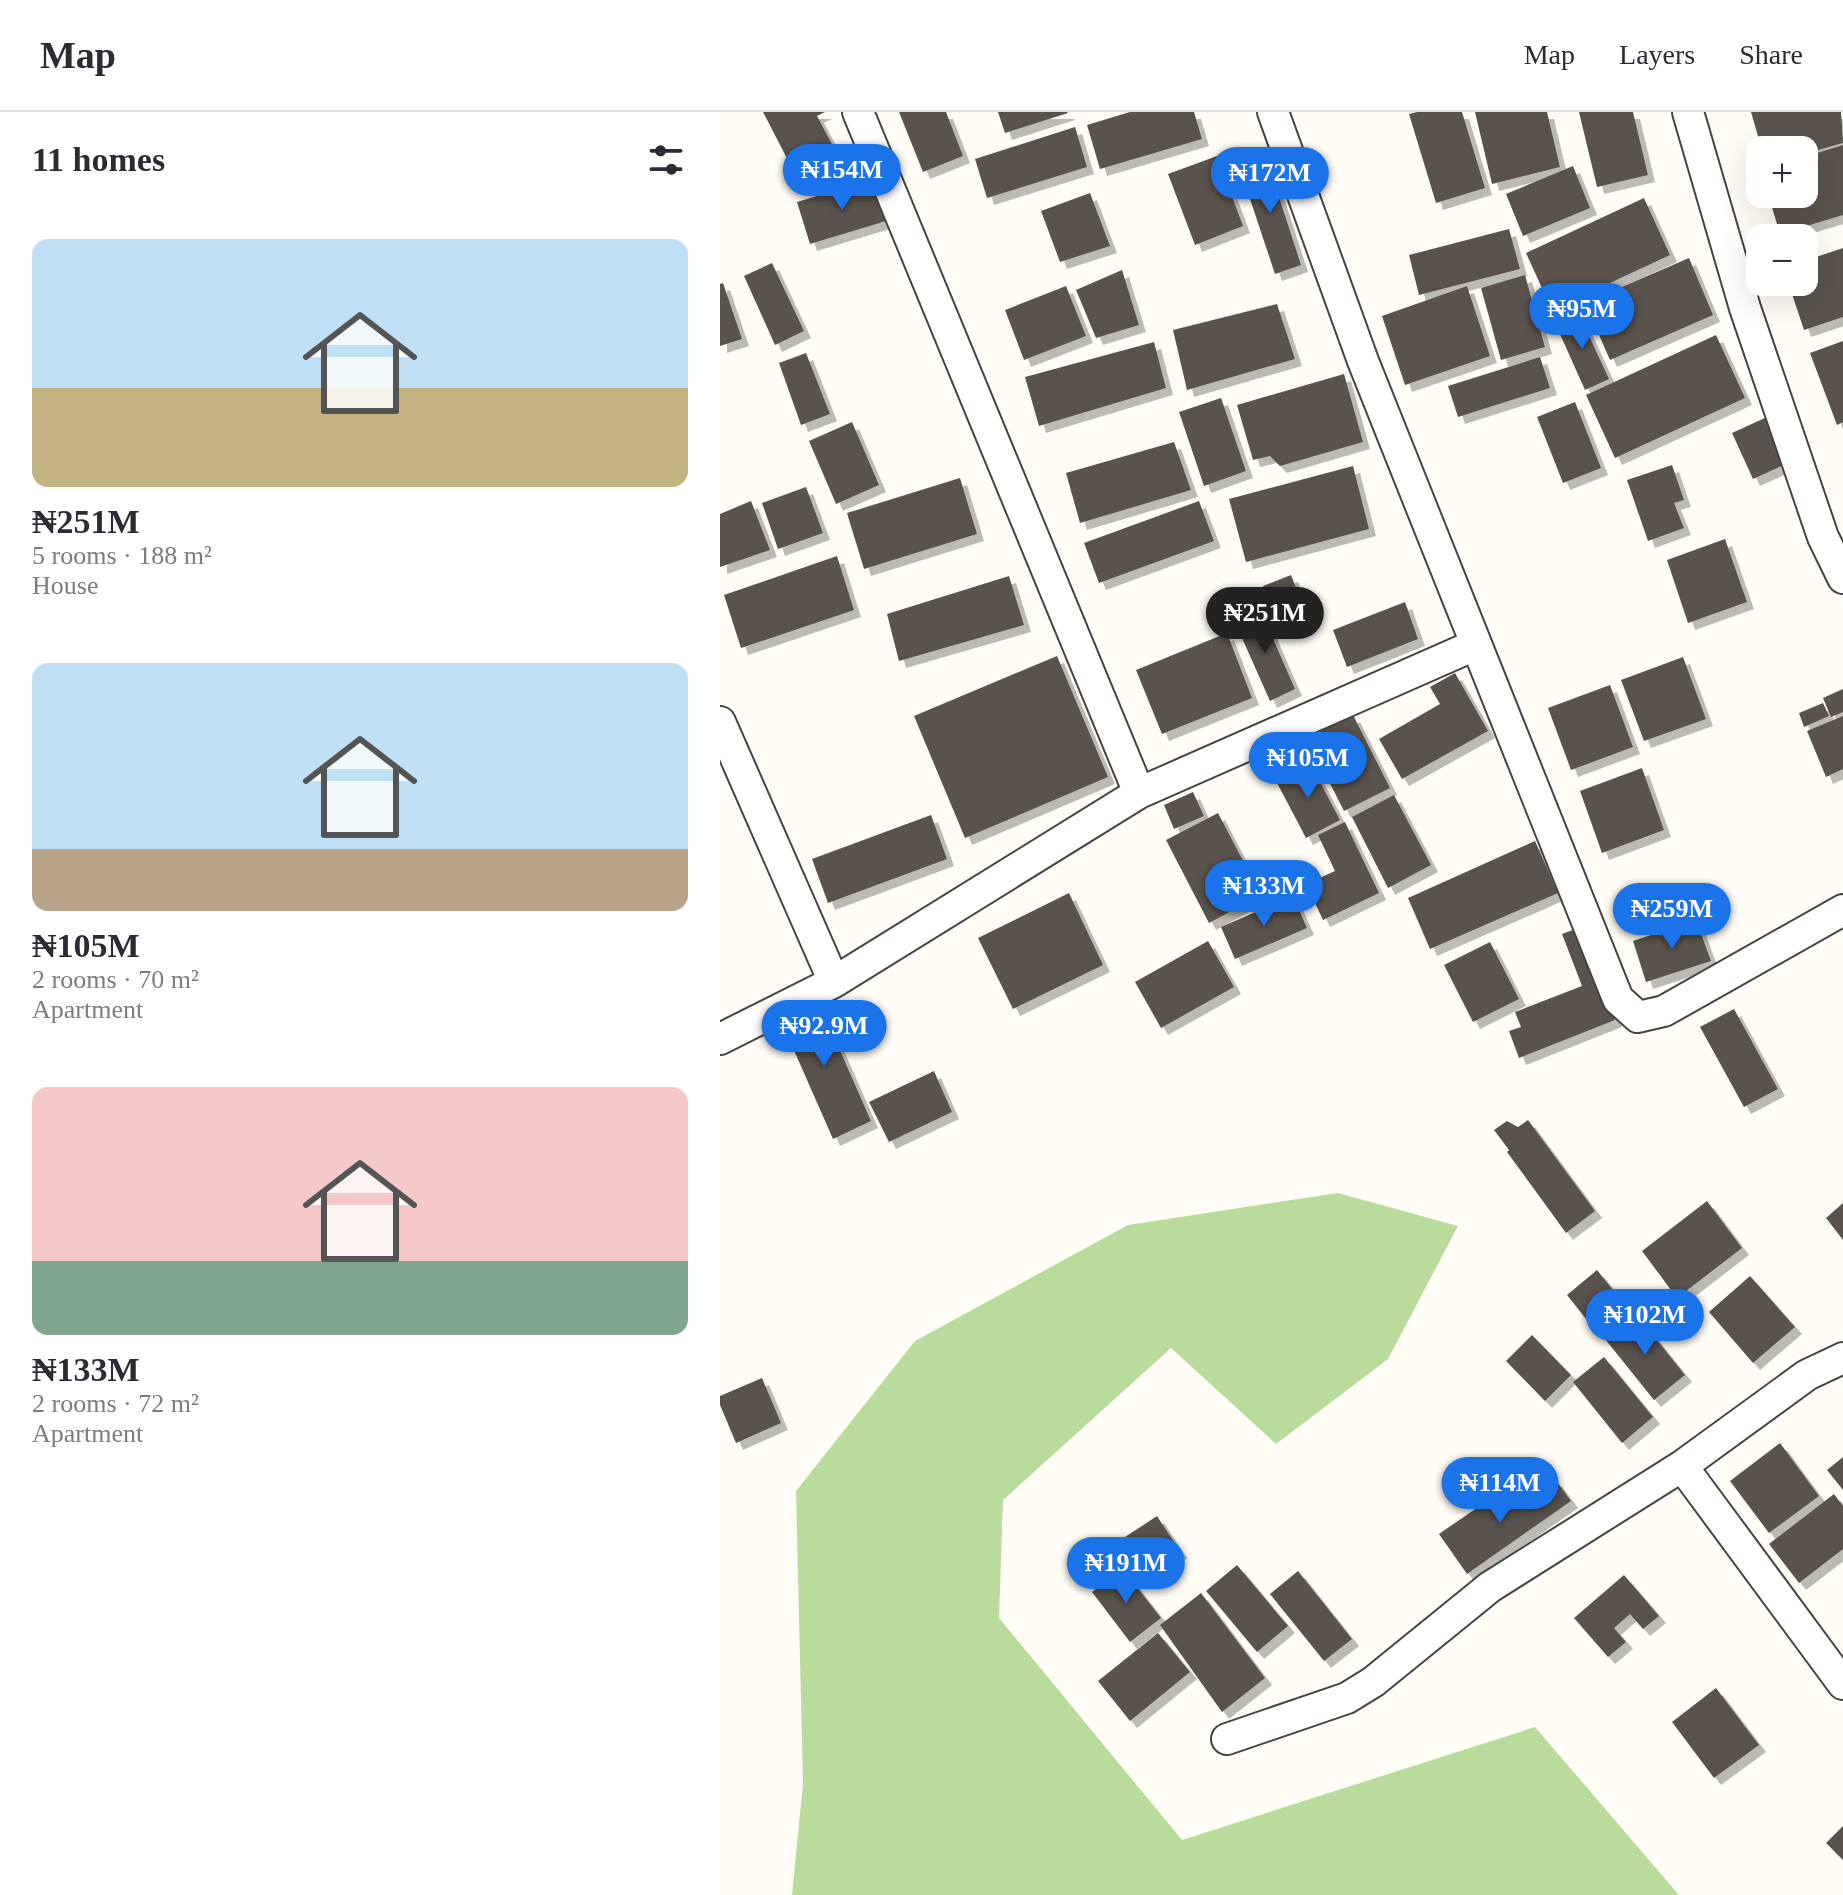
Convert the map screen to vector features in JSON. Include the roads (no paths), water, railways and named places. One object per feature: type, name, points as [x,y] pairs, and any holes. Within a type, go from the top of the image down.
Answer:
[{"type":"street","points":[[858,112],[1139,793]]},
{"type":"street","points":[[1273,112],[1363,361],[1618,999],[1638,1017],[1664,1011],[1843,910]]},
{"type":"street","points":[[1688,112],[1745,308],[1823,537],[1843,578]]},
{"type":"street","points":[[720,1039],[834,982],[1139,793],[1475,645]]},
{"type":"street","points":[[720,722],[834,982]]},
{"type":"street","points":[[1227,1739],[1347,1698],[1373,1682],[1490,1587],[1682,1466],[1807,1375],[1843,1358]]},
{"type":"street","points":[[1682,1466],[1843,1684]]}]
